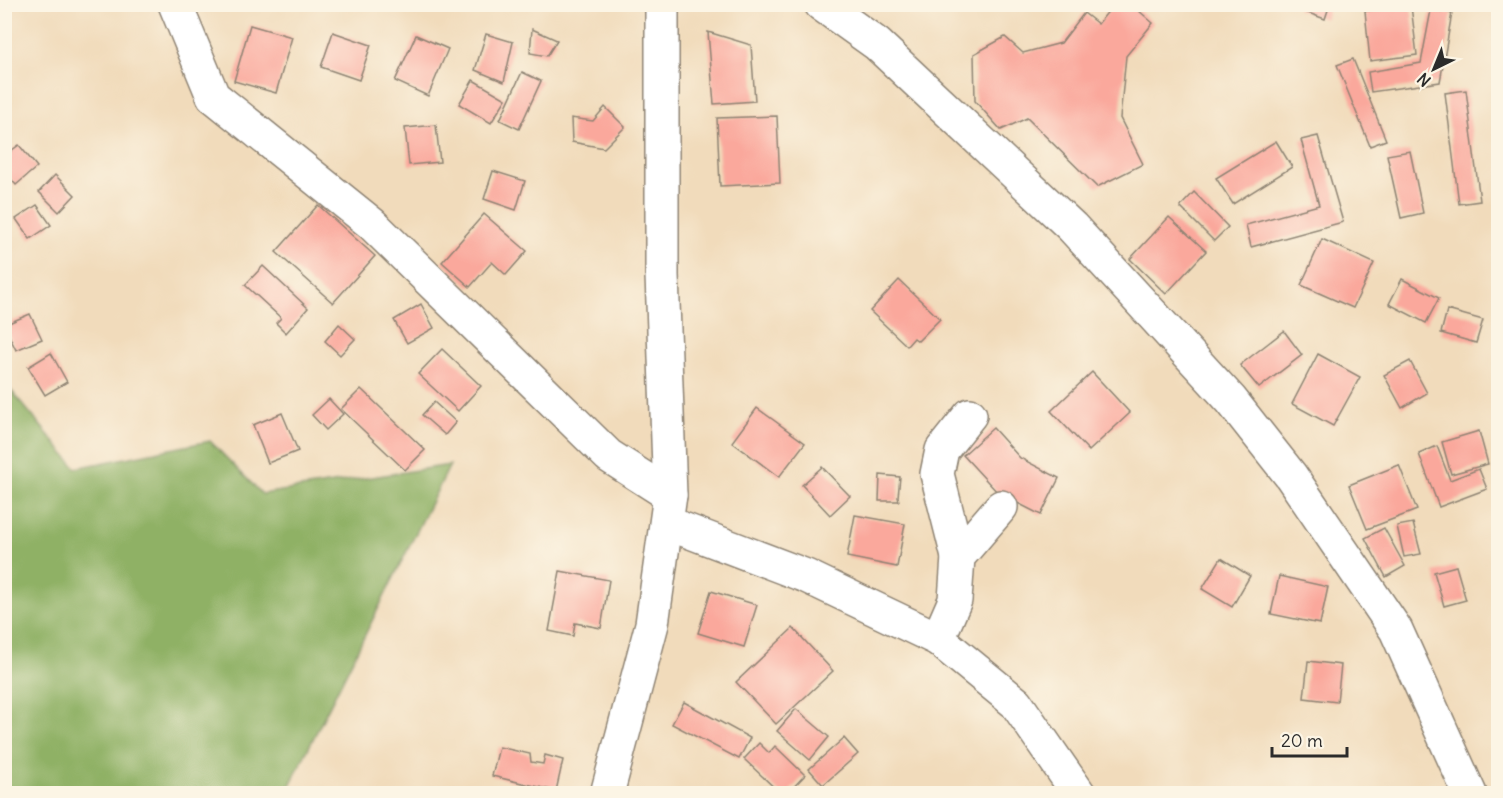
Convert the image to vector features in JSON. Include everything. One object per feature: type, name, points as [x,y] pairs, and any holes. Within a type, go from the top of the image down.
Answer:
[{"type":"street","points":[[175,4],[213,96],[372,224],[609,456],[669,509],[938,639],[1016,703],[1079,794]]},
{"type":"street","points":[[607,794],[652,624],[669,509],[662,275],[662,4]]},
{"type":"street","points":[[821,4],[877,44],[1072,227],[1232,400],[1291,476],[1396,630],[1470,794]]},
{"type":"street","points":[[938,639],[955,600],[958,557],[937,474],[942,450],[970,415]]},
{"type":"street","points":[[958,557],[1001,507]]},
{"type":"green space","points":[[4,382],[76,468],[210,441],[262,494],[450,465],[286,793],[5,793]]},
{"type":"building","points":[[1114,4],[1131,4],[1153,23],[1126,56],[1120,118],[1143,164],[1097,187],[1027,118],[1001,130],[975,101],[974,54],[1005,37],[1023,53],[1061,43],[1084,13],[1098,24]]},
{"type":"building","points":[[1299,4],[1330,4],[1325,19],[1297,9]]},
{"type":"building","points":[[1411,6],[1417,55],[1370,61],[1365,11]]},
{"type":"building","points":[[1431,10],[1452,13],[1440,82],[1371,92],[1368,72],[1421,63]]},
{"type":"building","points":[[250,25],[292,37],[276,93],[234,81]]},
{"type":"building","points":[[532,29],[557,40],[547,56],[530,53]]},
{"type":"building","points":[[333,32],[371,45],[359,80],[321,67]]},
{"type":"building","points":[[708,32],[751,45],[755,101],[714,104]]},
{"type":"building","points":[[486,34],[513,42],[504,82],[475,70]]},
{"type":"building","points":[[416,35],[448,49],[428,96],[395,81]]},
{"type":"building","points":[[1353,59],[1386,140],[1370,146],[1337,65]]},
{"type":"building","points":[[522,72],[541,81],[519,129],[500,120]]},
{"type":"building","points":[[473,80],[506,99],[491,123],[459,104]]},
{"type":"building","points":[[1466,90],[1480,201],[1459,204],[1445,93]]},
{"type":"building","points":[[605,107],[625,127],[604,148],[572,142],[571,118],[593,121]]},
{"type":"building","points":[[777,116],[780,183],[720,186],[717,118]]},
{"type":"building","points":[[436,125],[440,162],[409,165],[405,128]]},
{"type":"building","points":[[1318,136],[1343,222],[1251,247],[1246,225],[1319,205],[1301,140]]},
{"type":"building","points":[[1276,141],[1292,167],[1233,204],[1216,178]]},
{"type":"building","points":[[19,145],[37,167],[16,185],[4,171],[4,156]]},
{"type":"building","points":[[1410,151],[1423,213],[1401,218],[1387,155]]},
{"type":"building","points":[[493,171],[525,181],[516,210],[484,199]]},
{"type":"building","points":[[55,175],[75,195],[59,212],[39,192]]},
{"type":"building","points":[[1194,192],[1228,227],[1214,241],[1180,207]]},
{"type":"building","points":[[37,205],[51,225],[30,239],[16,219]]},
{"type":"building","points":[[318,205],[375,256],[333,303],[276,252]]},
{"type":"building","points":[[484,214],[527,251],[506,275],[492,262],[470,287],[442,262]]},
{"type":"building","points":[[1169,217],[1206,251],[1166,294],[1130,259]]},
{"type":"building","points":[[1322,239],[1374,263],[1353,308],[1301,285]]},
{"type":"building","points":[[263,266],[308,308],[286,333],[276,323],[281,318],[245,285]]},
{"type":"building","points":[[1402,279],[1439,298],[1426,323],[1389,304]]},
{"type":"building","points":[[899,280],[940,319],[918,341],[914,338],[907,346],[870,311]]},
{"type":"building","points":[[421,304],[434,328],[407,343],[394,320]]},
{"type":"building","points":[[1447,310],[1483,320],[1476,343],[1441,333]]},
{"type":"building","points":[[30,314],[42,339],[16,350],[4,325]]},
{"type":"building","points":[[339,324],[355,339],[340,355],[325,341]]},
{"type":"building","points":[[1284,331],[1302,355],[1259,388],[1240,365]]},
{"type":"building","points":[[442,349],[481,386],[458,411],[418,374]]},
{"type":"building","points":[[51,353],[67,382],[45,395],[28,367]]},
{"type":"building","points":[[1318,354],[1360,377],[1333,426],[1292,404]]},
{"type":"building","points":[[1410,361],[1427,393],[1402,408],[1384,375]]},
{"type":"building","points":[[1092,372],[1130,413],[1089,451],[1051,411]]},
{"type":"building","points":[[361,389],[425,450],[405,470],[341,409]]},
{"type":"building","points":[[329,399],[343,414],[326,430],[312,415]]},
{"type":"building","points":[[434,402],[456,422],[445,435],[422,415]]},
{"type":"building","points":[[757,408],[805,443],[779,477],[732,442]]},
{"type":"building","points":[[282,413],[298,451],[268,463],[253,425]]},
{"type":"building","points":[[993,428],[1020,458],[1059,478],[1041,515],[998,493],[963,455]]},
{"type":"building","points":[[1479,431],[1488,464],[1451,474],[1442,442]]},
{"type":"building","points":[[1437,446],[1450,480],[1479,469],[1487,489],[1439,507],[1419,454]]},
{"type":"building","points":[[1399,465],[1417,510],[1367,529],[1349,485]]},
{"type":"building","points":[[822,467],[850,496],[830,515],[802,485]]},
{"type":"building","points":[[880,475],[900,477],[899,501],[879,501]]},
{"type":"building","points":[[855,515],[905,524],[897,567],[847,557]]},
{"type":"building","points":[[1413,523],[1421,554],[1404,557],[1397,526]]},
{"type":"building","points":[[1384,528],[1405,566],[1386,577],[1365,538]]},
{"type":"building","points":[[1221,558],[1250,576],[1232,607],[1202,589]]},
{"type":"building","points":[[1456,566],[1466,600],[1444,606],[1434,572]]},
{"type":"building","points":[[560,571],[609,580],[601,628],[575,623],[573,636],[549,631]]},
{"type":"building","points":[[1279,576],[1328,587],[1320,624],[1271,614]]},
{"type":"building","points":[[711,591],[757,605],[744,647],[698,633]]},
{"type":"building","points":[[793,628],[833,671],[776,724],[736,682]]},
{"type":"building","points":[[1308,661],[1341,665],[1337,702],[1304,698]]},
{"type":"building","points":[[684,702],[750,738],[739,759],[672,724]]},
{"type":"building","points":[[796,709],[829,737],[810,760],[777,731]]},
{"type":"building","points":[[844,738],[858,754],[823,785],[809,769]]},
{"type":"building","points":[[759,743],[769,753],[775,746],[805,775],[787,794],[781,794],[744,759]]},
{"type":"building","points":[[499,747],[530,754],[531,762],[543,764],[545,755],[563,760],[556,791],[492,776]]}]
